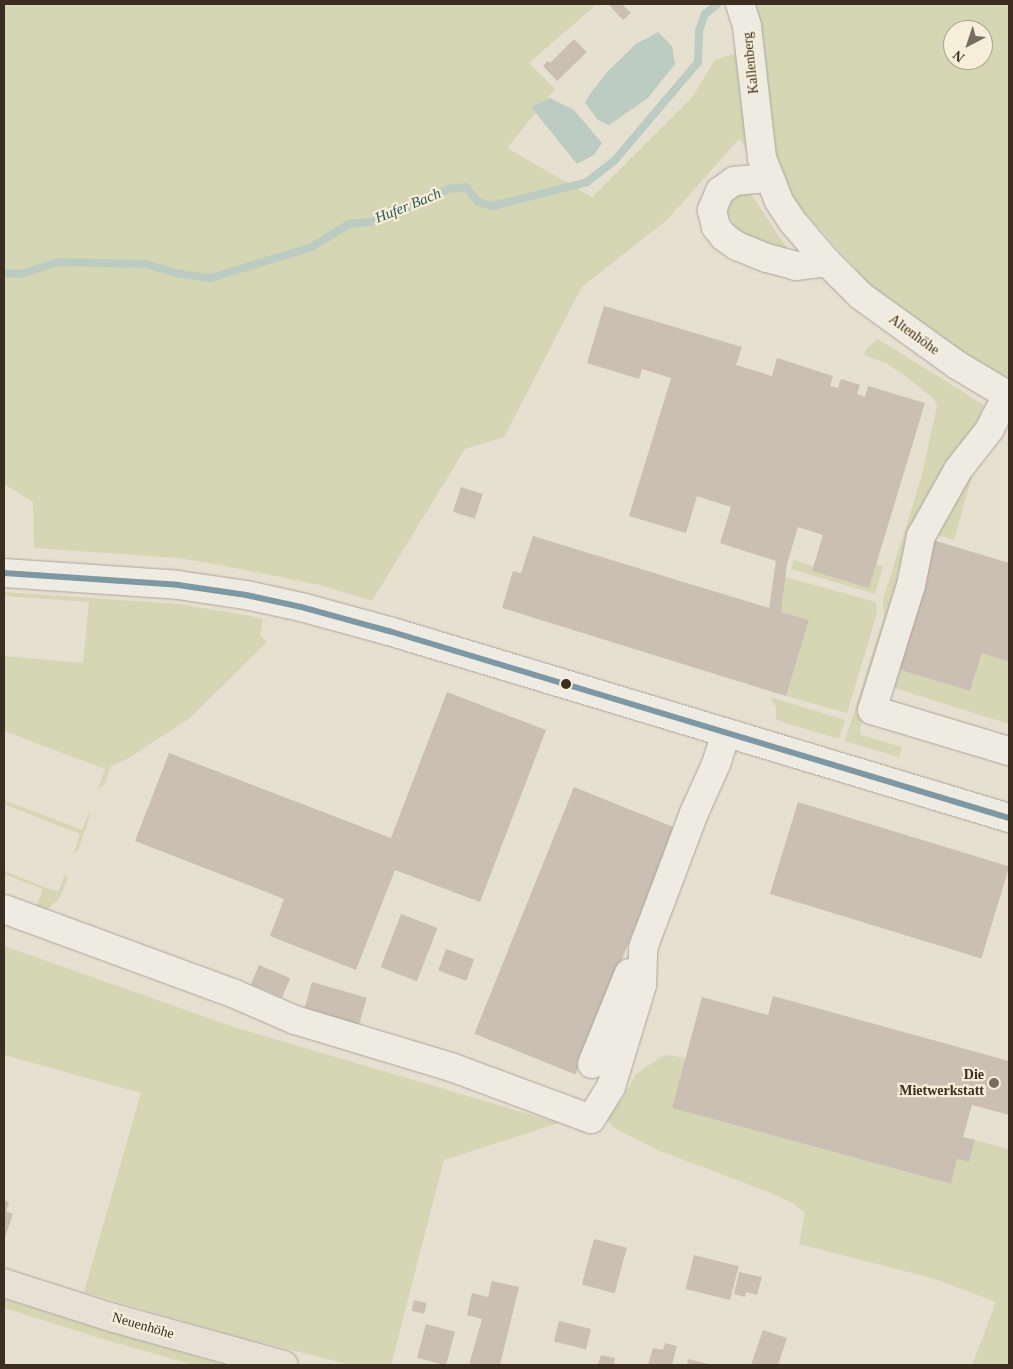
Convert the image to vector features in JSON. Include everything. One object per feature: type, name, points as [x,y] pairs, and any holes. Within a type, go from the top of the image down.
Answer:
[{"type":"main road","name":"Neuenhöhe","points":[[4,1283],[114,1318],[284,1365]]},
{"type":"street","name":"Kallenberg","points":[[740,4],[747,26],[757,124]]},
{"type":"street","name":"Altenhöhe","points":[[757,124],[762,158],[768,178],[792,221],[827,262],[861,296],[907,331],[957,365],[1008,396]]},
{"type":"street","points":[[768,178],[734,181],[720,191],[712,210],[712,218],[716,228],[724,237],[737,246],[776,261],[796,266],[827,262]]},
{"type":"street","points":[[1008,396],[990,428],[958,470],[921,536],[910,585],[872,710],[1009,751]]},
{"type":"street","points":[[4,573],[178,585],[272,601],[389,631],[1009,818]]},
{"type":"street","points":[[592,1064],[627,976],[643,948],[694,813],[716,764],[726,733]]},
{"type":"street","points":[[4,909],[235,994],[295,1020],[451,1067],[591,1119],[612,1087],[642,985],[643,948]]},
{"type":"green space","points":[[4,4],[597,4],[529,63],[555,89],[507,148],[592,197],[693,96],[714,61],[751,47],[758,4],[1009,4],[1009,380],[969,359],[871,286],[739,139],[667,220],[582,287],[504,437],[465,449],[372,601],[320,585],[178,558],[34,548],[33,502],[4,484]]},
{"type":"green space","points":[[743,193],[751,194],[789,251],[745,236],[734,226],[728,213],[728,205],[736,195]]},
{"type":"green space","points":[[878,339],[984,405],[978,420],[911,531],[897,577],[903,583],[860,729],[861,735],[902,747],[899,757],[845,741],[884,616],[883,600],[922,475],[937,406],[934,399],[908,378],[886,363],[864,355],[867,348]]},
{"type":"green space","points":[[970,475],[972,477],[954,540],[935,534]]},
{"type":"green space","points":[[794,560],[813,566],[812,571],[876,564],[883,566],[875,594],[791,569]]},
{"type":"green space","points":[[785,577],[876,602],[877,613],[847,713],[786,696],[809,620],[781,612]]},
{"type":"green space","points":[[4,592],[178,604],[246,615],[263,619],[260,635],[267,642],[190,718],[127,759],[111,766],[104,785],[98,788],[105,769],[4,731],[4,656],[83,663],[89,602],[4,596]]},
{"type":"green space","points":[[982,653],[1009,662],[1009,724],[888,686],[894,668],[970,691]]},
{"type":"green space","points":[[770,697],[845,720],[839,739],[776,720],[776,707]]},
{"type":"green space","points":[[4,800],[82,830],[90,811],[78,851],[74,852],[80,834],[4,804]]},
{"type":"green space","points":[[4,871],[58,892],[65,874],[68,878],[59,899],[46,910],[36,908],[43,889],[4,874]]},
{"type":"green space","points":[[4,946],[234,1027],[559,1123],[444,1160],[391,1365],[351,1365],[231,1335],[84,1292],[141,1093],[4,1055]]},
{"type":"green space","points":[[668,1055],[686,1058],[672,1108],[950,1184],[957,1159],[969,1162],[975,1140],[1009,1149],[1009,1365],[972,1365],[996,1302],[935,1279],[799,1244],[805,1213],[794,1204],[771,1193],[660,1151],[613,1127],[605,1118],[622,1100],[635,1075],[659,1058]]},
{"type":"green space","points":[[4,1299],[226,1365],[194,1365],[103,1339],[4,1308]]},
{"type":"shaded area","points":[[658,32],[672,46],[675,64],[648,98],[609,125],[598,120],[585,103],[590,94],[608,71],[636,44]]},
{"type":"shaded area","points":[[550,98],[574,110],[602,143],[594,155],[577,164],[531,107]]},
{"type":"building","points":[[622,4],[631,13],[623,20],[609,5]]},
{"type":"building","points":[[574,39],[587,52],[557,81],[543,66],[548,61],[550,63]]},
{"type":"building","points":[[604,306],[742,347],[736,365],[772,376],[777,358],[833,376],[830,386],[838,388],[841,379],[860,385],[857,394],[865,397],[868,386],[925,403],[869,588],[812,571],[823,535],[798,527],[787,564],[781,612],[809,620],[786,696],[502,608],[513,571],[521,573],[533,536],[769,608],[776,561],[720,543],[731,507],[697,496],[686,533],[629,516],[671,378],[642,369],[639,379],[587,363]]},
{"type":"building","points":[[461,487],[483,494],[475,519],[453,512]]},
{"type":"building","points":[[933,540],[1009,563],[1009,662],[982,653],[970,691],[894,668]]},
{"type":"building","points":[[447,692],[546,730],[480,902],[395,870],[356,970],[270,936],[284,899],[135,841],[169,753],[391,838]]},
{"type":"building","points":[[574,787],[675,828],[575,1074],[474,1034]]},
{"type":"building","points":[[798,802],[1009,867],[981,958],[770,894]]},
{"type":"building","points":[[401,914],[437,928],[417,981],[381,967]]},
{"type":"building","points":[[446,949],[474,959],[466,981],[438,971]]},
{"type":"building","points":[[259,965],[290,978],[282,998],[251,984]]},
{"type":"building","points":[[312,982],[367,998],[357,1030],[303,1015]]},
{"type":"building","points":[[773,996],[1009,1061],[1009,1115],[972,1105],[963,1137],[975,1140],[969,1162],[957,1159],[951,1184],[672,1108],[702,997],[768,1015]]},
{"type":"building","points":[[4,1200],[9,1202],[6,1211],[13,1214],[4,1240]]},
{"type":"building","points":[[594,1239],[627,1248],[615,1293],[582,1284]]},
{"type":"building","points":[[694,1255],[739,1266],[730,1300],[686,1289]]},
{"type":"building","points":[[739,1272],[762,1277],[757,1295],[746,1292],[745,1297],[734,1294]]},
{"type":"building","points":[[492,1281],[519,1287],[500,1365],[469,1365],[482,1319],[467,1315],[472,1293],[488,1297]]},
{"type":"building","points":[[414,1300],[427,1303],[424,1314],[412,1311]]},
{"type":"building","points":[[559,1321],[591,1329],[586,1349],[554,1341]]},
{"type":"building","points":[[426,1324],[455,1332],[446,1365],[417,1358]]},
{"type":"building","points":[[763,1330],[787,1338],[778,1365],[751,1365]]},
{"type":"building","points":[[665,1343],[677,1346],[672,1365],[648,1365],[653,1348],[663,1350]]},
{"type":"building","points":[[601,1355],[615,1358],[614,1365],[598,1365]]},
{"type":"building","points":[[688,1359],[713,1365],[687,1365]]},
{"type":"waterway","name":"Hufer Bach","points":[[4,273],[21,274],[57,262],[145,264],[181,274],[211,278],[312,247],[349,224],[376,221],[449,189],[466,187],[478,202],[493,206],[587,182],[615,160],[698,62],[699,31],[705,14],[718,4]]},
{"type":"transit line","points":[[4,573],[178,585],[246,595],[301,607],[389,631],[1009,818]]},
{"type":"place","name":"Die Mietwerkstatt","points":[[994,1083]]}]
